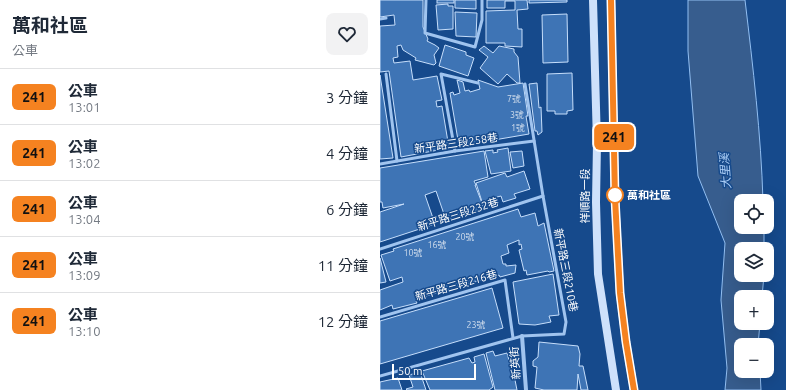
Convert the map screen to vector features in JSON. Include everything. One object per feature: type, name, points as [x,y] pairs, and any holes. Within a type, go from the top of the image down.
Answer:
[{"type":"street","name":"祥順路一段","points":[[593,0],[597,143],[596,202],[598,274],[616,390]]},
{"type":"street","points":[[611,0],[615,198],[620,285],[626,342],[634,390]]},
{"type":"street","name":"新英街","points":[[522,336],[526,390]]},
{"type":"lane","points":[[426,0],[425,33],[475,47],[482,20],[482,0]]},
{"type":"lane","points":[[380,19],[386,18]]},
{"type":"lane","points":[[386,74],[398,161]]},
{"type":"lane","points":[[455,151],[441,74],[478,83]]},
{"type":"lane","name":"新平路三段210巷","points":[[380,376],[513,338],[522,336],[564,334],[566,322],[543,196],[525,84]]},
{"type":"lane","name":"新平路三段258巷","points":[[380,164],[455,151],[534,141]]},
{"type":"lane","name":"新平路三段232巷","points":[[380,249],[543,196]]},
{"type":"lane","name":"新平路三段216巷","points":[[380,317],[505,280],[513,338]]},
{"type":"water","name":"大里溪","points":[[688,0],[745,0],[759,126],[763,194],[734,194],[734,234],[764,234],[764,242],[734,242],[734,282],[763,282],[763,290],[734,290],[734,330],[759,330],[759,338],[734,338],[734,378],[760,378],[761,390],[725,390],[727,368],[721,300],[725,243],[698,176],[688,51]]},
{"type":"building","points":[[380,0],[423,0],[423,27],[428,39],[427,41],[439,48],[434,55],[436,63],[434,65],[415,60],[416,58],[403,50],[401,45],[397,46],[398,57],[393,58],[394,63],[410,61],[413,80],[437,76],[442,100],[436,101],[437,107],[442,106],[449,148],[401,157],[389,71],[380,72],[380,26],[395,25],[394,15],[380,17]]},
{"type":"building","points":[[437,0],[454,0],[454,3],[437,3]]},
{"type":"building","points":[[455,0],[476,0],[476,9],[455,8]]},
{"type":"building","points":[[487,0],[527,0],[528,9],[517,10],[518,29],[522,29],[522,47],[505,46],[505,43],[486,43],[486,11],[515,10],[515,1],[505,1],[505,8],[487,8]]},
{"type":"building","points":[[529,0],[567,0],[567,2],[529,3]]},
{"type":"building","points":[[448,4],[448,6],[453,6],[453,29],[438,30],[436,5]]},
{"type":"building","points":[[455,12],[477,13],[476,37],[456,36]]},
{"type":"building","points":[[567,14],[568,62],[543,63],[542,15]]},
{"type":"building","points":[[445,45],[466,52],[466,55],[474,58],[468,76],[439,66]]},
{"type":"building","points":[[484,46],[493,53],[499,46],[514,49],[514,52],[518,57],[520,83],[517,83],[507,74],[498,84],[480,68],[488,57],[479,50]]},
{"type":"building","points":[[572,73],[573,110],[567,111],[567,114],[555,114],[555,111],[547,111],[547,74]]},
{"type":"building","points":[[380,75],[393,158],[380,159]]},
{"type":"building","points":[[457,80],[463,82],[465,91],[469,90],[470,92],[480,89],[478,80],[498,87],[523,83],[529,134],[459,146],[450,93],[453,92],[454,95],[460,93]]},
{"type":"building","points":[[537,83],[539,108],[541,107],[542,132],[538,135],[537,131],[535,131],[529,84]]},
{"type":"building","points":[[508,148],[511,171],[491,174],[485,151],[493,150],[493,153],[498,152],[497,150]]},
{"type":"building","points":[[484,151],[488,177],[474,181],[484,208],[459,216],[456,210],[452,213],[454,218],[446,220],[436,191],[425,195],[435,224],[380,242],[380,212],[404,204],[383,208],[382,202],[380,202],[380,168]]},
{"type":"building","points":[[522,151],[524,166],[513,168],[510,152]]},
{"type":"building","points":[[524,171],[530,189],[514,194],[516,198],[503,202],[501,196],[493,198],[495,205],[484,208],[476,183],[505,173],[507,177]]},
{"type":"building","points":[[518,209],[521,217],[535,213],[538,226],[544,223],[554,271],[527,275],[526,270],[524,271],[519,250],[522,249],[521,244],[519,245],[519,240],[507,245],[509,253],[501,256],[503,264],[506,264],[506,266],[516,265],[515,273],[500,277],[499,275],[426,296],[426,298],[416,301],[417,303],[393,309],[392,305],[380,310],[380,290],[403,282],[402,277],[390,281],[381,255],[394,251],[393,249]]},
{"type":"building","points":[[380,258],[386,282],[380,283]]},
{"type":"building","points":[[553,274],[559,315],[549,316],[551,322],[535,325],[519,324],[513,282]]},
{"type":"building","points":[[492,288],[503,328],[380,364],[380,321]]},
{"type":"building","points":[[539,342],[578,346],[580,354],[579,366],[583,366],[588,390],[581,390],[578,374],[577,390],[544,390],[535,388],[537,367],[533,366],[533,361],[538,357]]},
{"type":"building","points":[[493,351],[495,356],[507,353],[512,371],[513,370],[517,390],[495,390],[486,353]]},
{"type":"building","points":[[484,354],[493,387],[489,390],[430,390],[422,371],[469,358],[472,363],[475,362],[474,357]]},
{"type":"building","points":[[420,372],[426,390],[407,390],[406,389],[413,387],[409,375]]},
{"type":"building","points":[[398,378],[402,390],[380,390],[380,382]]},
{"type":"bus line","name":"241","points":[[611,0],[615,198],[620,293],[634,390]]},
{"type":"place","name":"萬和社區","points":[[615,195]]}]
